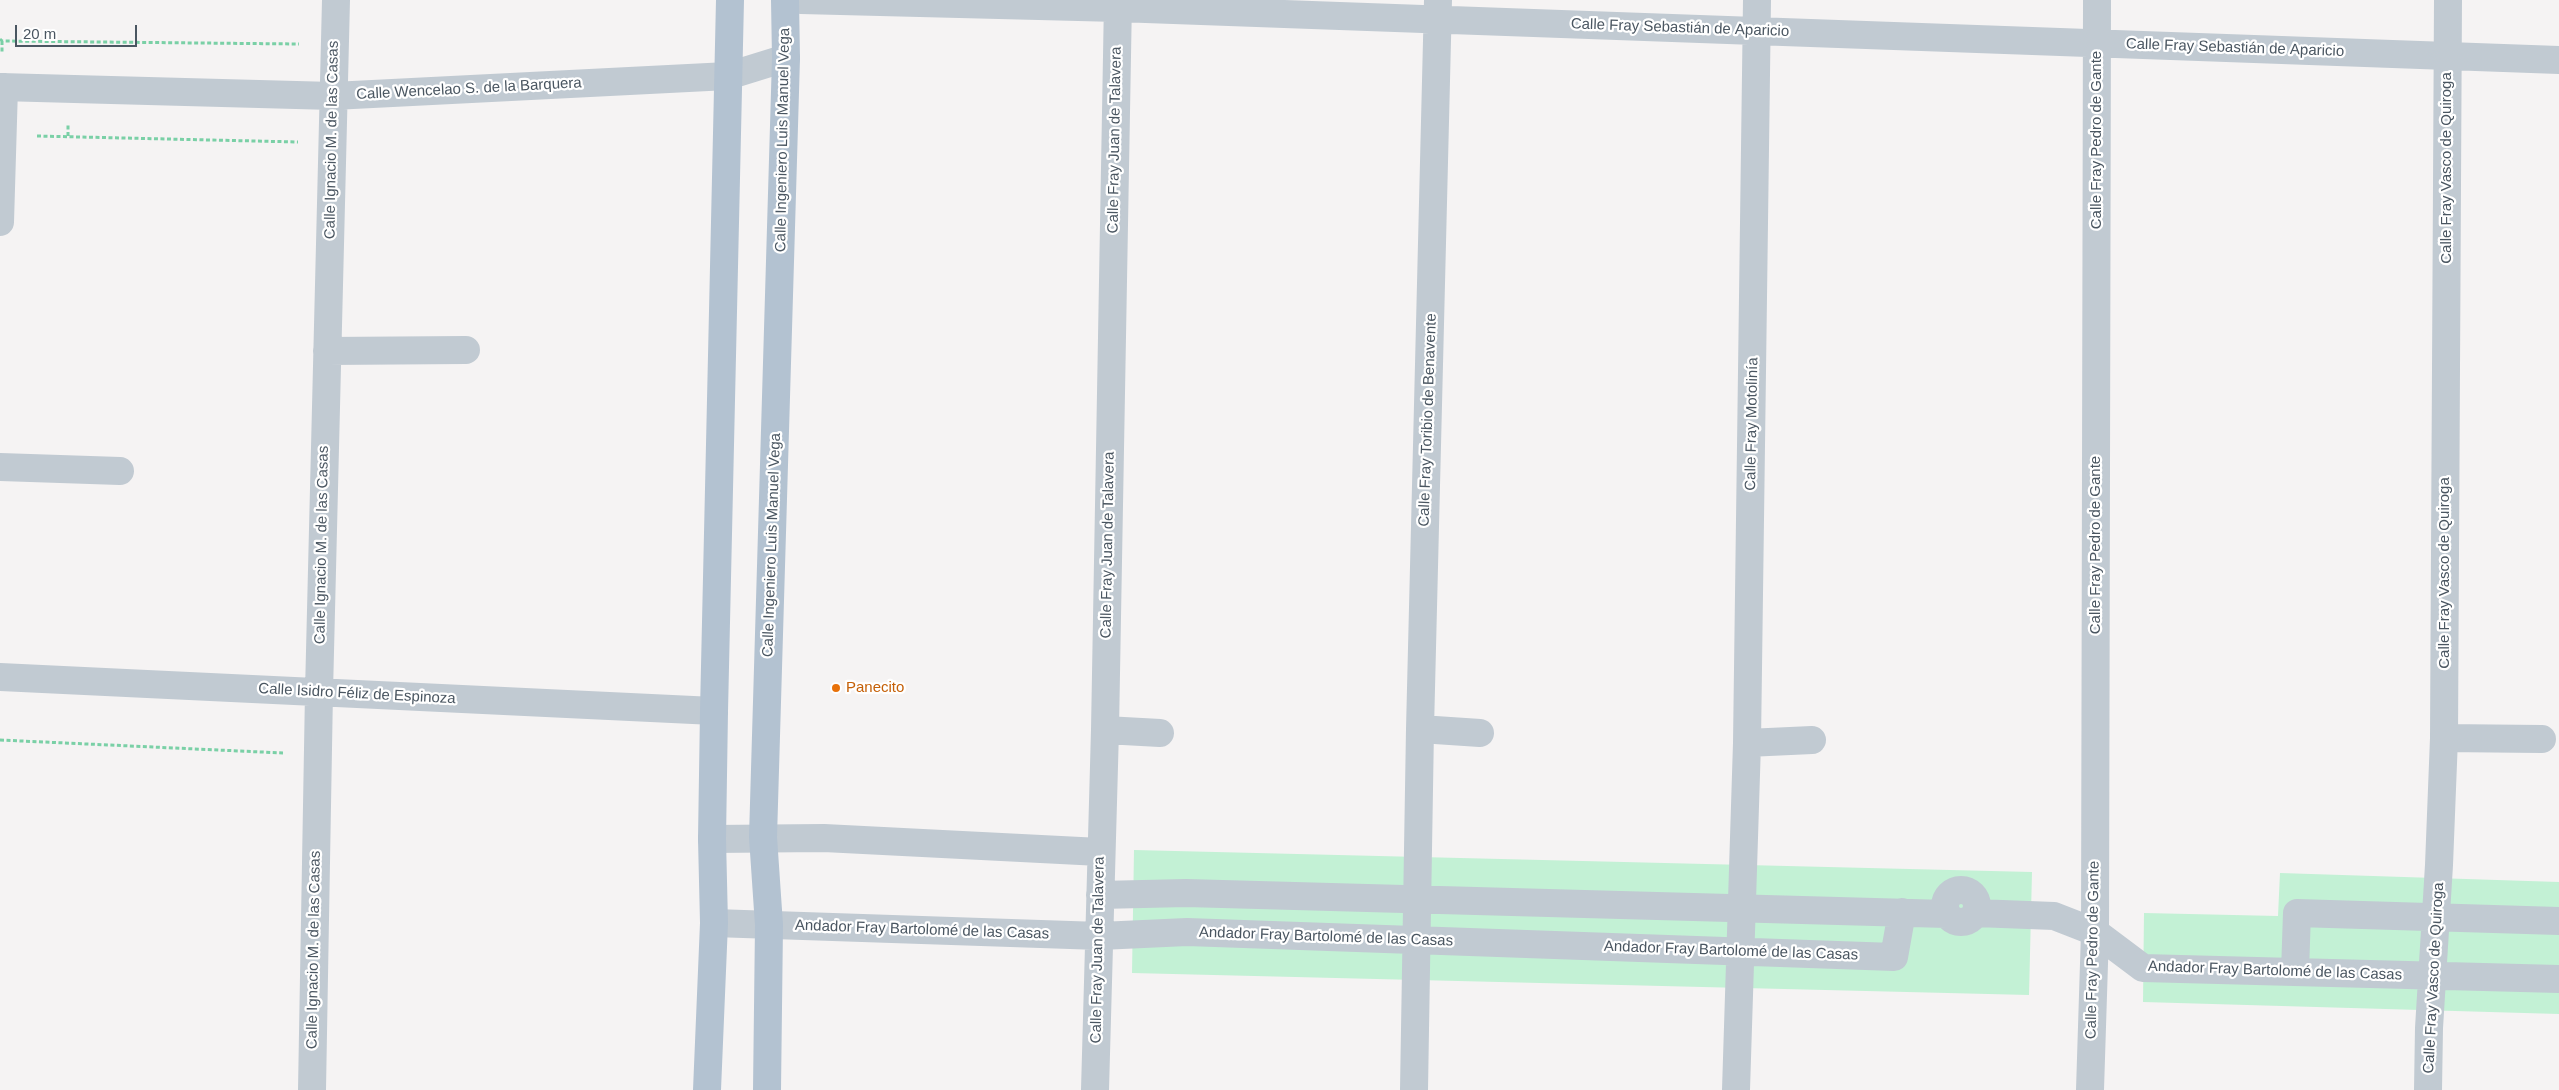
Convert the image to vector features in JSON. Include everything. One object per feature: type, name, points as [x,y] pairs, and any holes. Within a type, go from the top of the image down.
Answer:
[{"type":"main road","points":[[707,1090],[714,923],[712,839],[714,711],[730,0]]},
{"type":"main road","name":"Calle Ingeniero Luis Manuel Vega","points":[[766,1090],[769,925],[764,837],[786,58],[784,0]]},
{"type":"street","name":"Calle Ignacio M. de las Casas","points":[[312,1090],[318,692],[336,0]]},
{"type":"street","name":"Calle Fray Sebastián de Aparicio","points":[[801,0],[1438,10],[1757,31],[2559,60]]},
{"type":"street","name":"Calle Fray Motolinía","points":[[1736,1090],[1745,848],[1757,0]]},
{"type":"street","name":"Calle Fray Pedro de Gante","points":[[2090,1090],[2095,932],[2097,0]]},
{"type":"street","name":"Calle Fray Vasco de Quiroga","points":[[2428,1090],[2429,1028],[2439,865],[2444,738],[2448,0]]},
{"type":"street","name":"Calle Fray Juan de Talavera","points":[[1096,1090],[1100,852],[1105,730],[1118,4]]},
{"type":"street","name":"Calle Fray Toribio de Benavente","points":[[1414,1090],[1415,940],[1438,10]]},
{"type":"street","name":"Calle Wencelao S. de la Barquera","points":[[2,87],[333,96],[728,76],[786,58]]},
{"type":"street","points":[[0,222],[3,136],[2,87]]},
{"type":"street","points":[[327,351],[466,350]]},
{"type":"street","points":[[0,467],[120,471]]},
{"type":"street","name":"Calle Isidro Féliz de Espinoza","points":[[0,677],[714,711]]},
{"type":"street","points":[[1420,729],[1480,733]]},
{"type":"street","points":[[1105,730],[1160,733]]},
{"type":"street","points":[[2444,738],[2542,739]]},
{"type":"street","points":[[1747,744],[1812,740]]},
{"type":"street","points":[[712,839],[764,837],[1100,852]]},
{"type":"street","name":"Andador Fray Bartolomé de las Casas","points":[[1100,896],[1163,893],[1947,914],[1948,898],[1951,894],[1961,890],[1966,891],[1974,898],[1977,908],[1976,913],[2054,916],[2095,932],[2143,968],[2559,979]]},
{"type":"street","name":"Andador Fray Bartolomé de las Casas","points":[[714,923],[1100,936],[1187,932],[1894,957],[1902,912]]},
{"type":"street","points":[[2295,972],[2297,913],[2559,921]]},
{"type":"path","points":[[0,39],[2,41],[334,44]]},
{"type":"path","points":[[3,136],[332,142]]},
{"type":"path","points":[[0,740],[318,755]]},
{"type":"green space","points":[[1134,850],[2032,872],[2029,995],[1132,973]]},
{"type":"green space","points":[[2280,873],[2559,882],[2559,1014],[2143,1002],[2144,913],[2278,916]]},
{"type":"place","name":"Panecito","points":[[836,688]]}]
